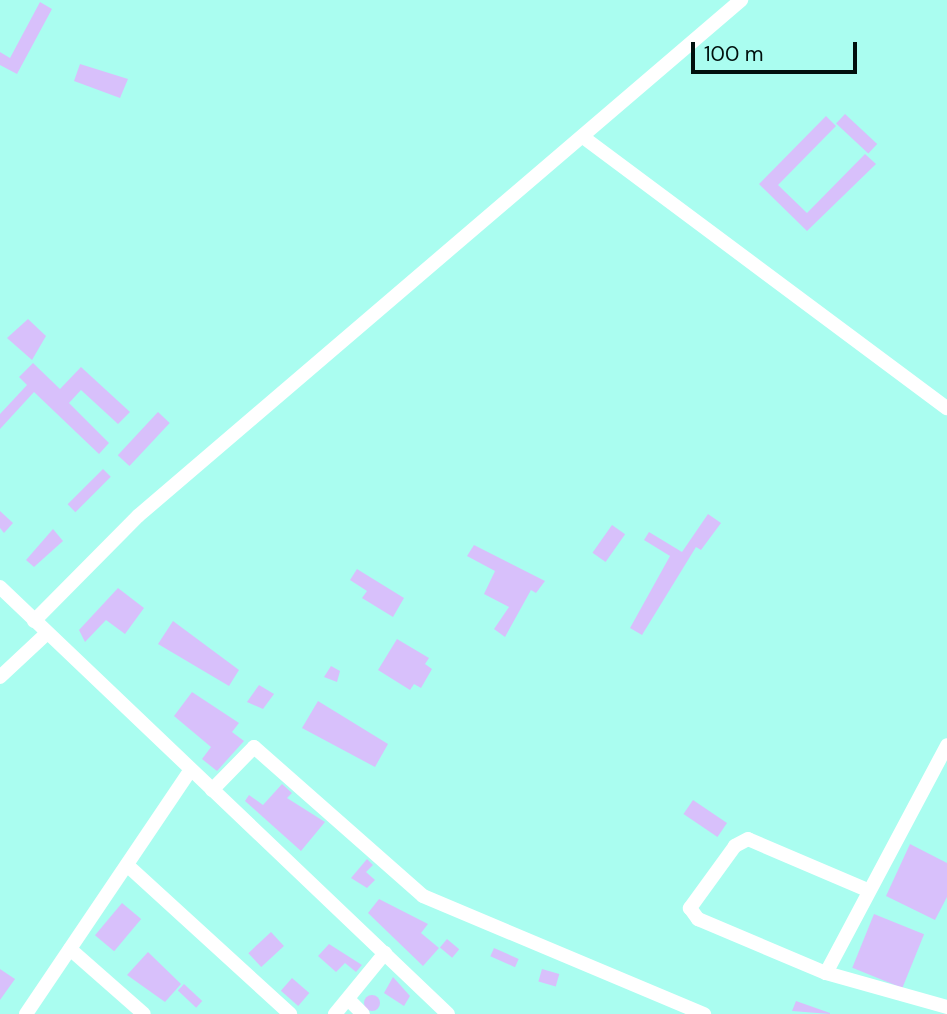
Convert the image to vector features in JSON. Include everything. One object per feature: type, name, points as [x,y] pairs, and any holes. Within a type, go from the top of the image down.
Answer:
[{"type":"street","points":[[34,621],[138,516],[741,0]]},
{"type":"street","points":[[583,137],[947,408]]},
{"type":"street","points":[[0,587],[448,1014]]},
{"type":"street","points":[[0,677],[47,633]]},
{"type":"street","points":[[826,974],[865,889],[947,745]]},
{"type":"street","points":[[212,790],[254,747],[423,896],[704,1014]]},
{"type":"street","points":[[26,1014],[191,769]]},
{"type":"street","points":[[865,889],[748,839],[735,846],[692,903],[698,919],[826,974],[947,1007]]},
{"type":"street","points":[[127,865],[290,1014]]},
{"type":"street","points":[[70,949],[144,1014]]},
{"type":"street","points":[[335,1014],[385,953]]},
{"type":"street","points":[[348,999],[363,1014]]},
{"type":"building","points":[[40,2],[52,9],[17,74],[0,65],[0,52],[10,58]]},
{"type":"building","points":[[80,64],[128,79],[120,98],[74,81]]},
{"type":"building","points":[[845,114],[877,144],[868,154],[836,124]]},
{"type":"building","points":[[826,116],[836,126],[778,185],[807,213],[865,154],[876,164],[807,231],[759,184]]},
{"type":"building","points":[[28,319],[46,336],[32,360],[7,338]]},
{"type":"building","points":[[33,363],[60,389],[81,367],[130,412],[118,424],[81,390],[69,403],[109,443],[99,454],[34,392],[0,429],[0,414],[27,385],[19,377]]},
{"type":"building","points":[[158,412],[170,423],[129,466],[118,455]]},
{"type":"building","points":[[103,469],[111,477],[75,512],[68,504]]},
{"type":"building","points":[[0,511],[13,523],[4,533],[0,528]]},
{"type":"building","points":[[708,514],[721,523],[701,550],[696,547],[642,635],[630,628],[670,556],[644,540],[649,532],[682,552]]},
{"type":"building","points":[[612,525],[625,534],[606,562],[592,553]]},
{"type":"building","points":[[53,529],[63,541],[34,567],[26,560]]},
{"type":"building","points":[[474,545],[545,581],[536,593],[531,590],[505,637],[494,629],[509,607],[484,594],[495,571],[467,556]]},
{"type":"building","points":[[357,569],[404,598],[393,617],[362,598],[367,591],[350,580]]},
{"type":"building","points":[[118,588],[144,608],[125,634],[106,620],[85,642],[79,630]]},
{"type":"building","points":[[173,621],[239,670],[229,686],[158,644]]},
{"type":"building","points":[[397,639],[429,658],[425,664],[432,669],[421,688],[414,684],[410,690],[378,670]]},
{"type":"building","points":[[331,666],[340,671],[337,682],[324,677]]},
{"type":"building","points":[[259,685],[274,694],[263,709],[247,702]]},
{"type":"building","points":[[192,692],[239,723],[232,732],[244,741],[217,771],[202,759],[211,747],[174,716]]},
{"type":"building","points":[[318,701],[388,744],[375,767],[302,728]]},
{"type":"building","points":[[282,784],[292,793],[287,798],[325,822],[301,851],[245,801],[249,795],[263,805]]},
{"type":"building","points":[[693,800],[727,823],[717,837],[683,814]]},
{"type":"building","points":[[910,844],[947,863],[947,897],[935,920],[886,896]]},
{"type":"building","points":[[367,859],[373,865],[366,872],[375,880],[367,888],[351,878]]},
{"type":"building","points":[[379,899],[428,924],[421,933],[439,948],[423,966],[368,913]]},
{"type":"building","points":[[122,903],[141,919],[114,951],[95,935]]},
{"type":"building","points":[[874,914],[924,934],[902,988],[852,968]]},
{"type":"building","points":[[271,932],[284,946],[261,967],[248,953]]},
{"type":"building","points":[[447,939],[459,949],[452,958],[440,947]]},
{"type":"building","points":[[329,944],[362,965],[356,972],[345,963],[336,972],[318,956]]},
{"type":"building","points":[[494,948],[519,959],[515,967],[490,956]]},
{"type":"building","points":[[148,952],[181,984],[165,1002],[127,975]]},
{"type":"building","points":[[0,969],[15,979],[0,1000]]},
{"type":"building","points":[[542,969],[559,974],[556,986],[538,981]]},
{"type":"building","points":[[393,977],[410,996],[404,1006],[384,993]]},
{"type":"building","points":[[292,978],[309,993],[298,1006],[281,991]]},
{"type":"building","points":[[184,984],[202,1001],[196,1008],[178,991]]},
{"type":"building","points":[[369,995],[375,995],[380,1003],[378,1009],[369,1011],[364,1006],[364,1000]]},
{"type":"building","points":[[796,1001],[830,1013],[830,1014],[792,1011]]}]
